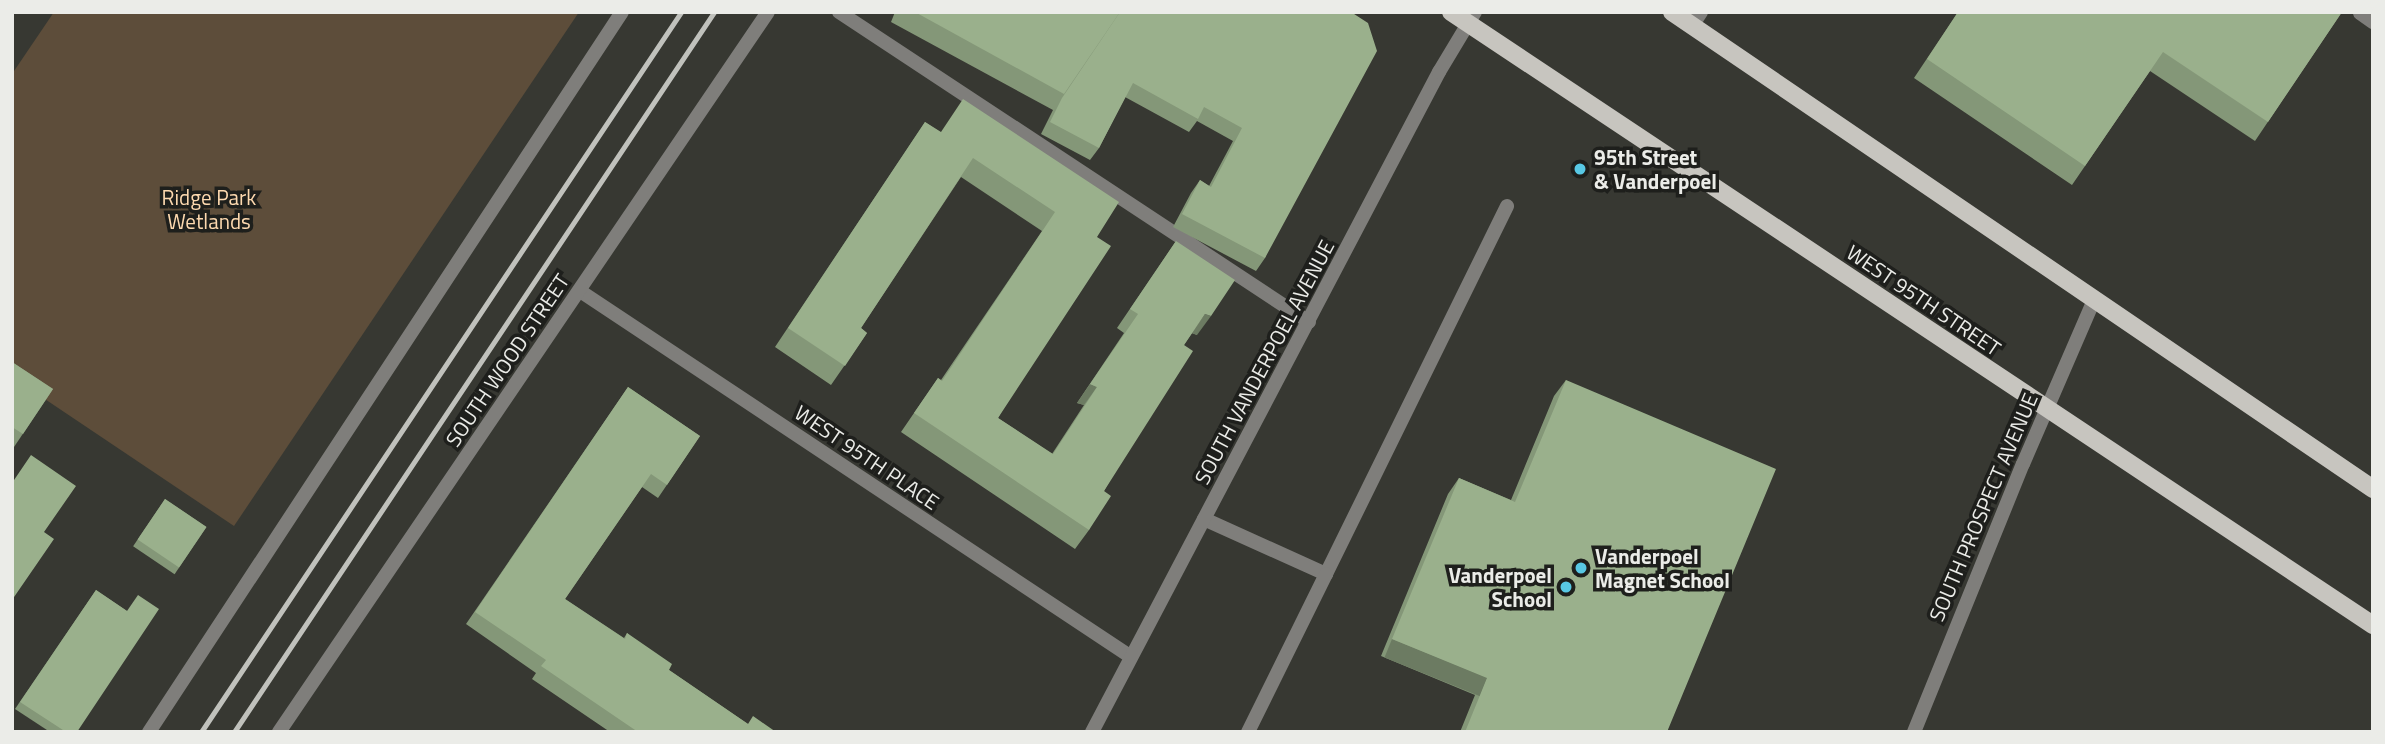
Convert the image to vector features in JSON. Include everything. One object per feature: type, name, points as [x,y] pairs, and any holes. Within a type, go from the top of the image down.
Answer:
[{"type":"main road","name":"WEST 95TH STREET","points":[[1451,12],[1471,18],[2047,409],[2373,625]]},
{"type":"main road","points":[[1672,12],[1697,19],[2094,300],[2373,489]]},
{"type":"street","points":[[149,732],[622,12]]},
{"type":"street","name":"SOUTH WOOD STREET","points":[[279,732],[768,12]]},
{"type":"street","points":[[839,12],[1309,322]]},
{"type":"street","points":[[2360,13],[2373,22]]},
{"type":"street","name":"SOUTH VANDERPOEL AVENUE","points":[[1092,732],[1471,18]]},
{"type":"street","points":[[1248,732],[1507,206]]},
{"type":"street","name":"WEST 95TH PLACE","points":[[580,291],[1131,657]]},
{"type":"street","name":"SOUTH PROSPECT AVENUE","points":[[1913,732],[2094,300]]},
{"type":"street","points":[[1204,519],[1326,574]]},
{"type":"green space","name":"Ridge Park Wetlands","points":[[54,12],[579,12],[234,526],[12,377],[12,74]]},
{"type":"building","points":[[915,12],[1120,12],[1064,94]]},
{"type":"building","points":[[1120,12],[1351,12],[1368,23],[1377,51],[1265,258],[1182,214],[1200,180],[1211,187],[1242,128],[1204,107],[1198,119],[1133,83],[1099,148],[1050,122],[1062,98]]},
{"type":"building","points":[[1958,12],[2342,12],[2268,122],[2163,52],[2085,166],[1927,59]]},
{"type":"building","points":[[963,99],[1119,202],[1097,237],[1111,246],[998,418],[1053,454],[1097,387],[1090,384],[1138,314],[1130,309],[1176,241],[1235,280],[1211,316],[1205,314],[1184,345],[1193,351],[1104,491],[1111,496],[1089,530],[914,413],[938,378],[942,381],[1055,212],[973,158],[861,328],[867,333],[845,366],[788,328],[925,122],[941,132]]},
{"type":"building","points":[[12,362],[53,389],[23,434],[12,427]]},
{"type":"building","name":"Vanderpoel School","points":[[1566,380],[1776,469],[1667,732],[1465,732],[1487,678],[1392,639],[1459,478],[1515,502]]},
{"type":"building","points":[[628,387],[700,436],[667,485],[651,474],[565,599],[625,639],[627,633],[672,664],[669,670],[748,724],[753,716],[776,732],[638,732],[541,666],[546,660],[475,612]]},
{"type":"building","points":[[31,455],[76,486],[44,532],[54,539],[12,600],[12,483]]},
{"type":"building","points":[[165,499],[206,527],[179,568],[138,540]]},
{"type":"building","points":[[96,590],[127,611],[138,595],[159,609],[77,732],[66,732],[20,702]]},
{"type":"railway","points":[[201,732],[681,12]]},
{"type":"railway","points":[[234,732],[714,12]]},
{"type":"place","name":"95th Street & Vanderpoel","points":[[1580,169]]},
{"type":"place","name":"Vanderpoel Magnet School","points":[[1581,568]]},
{"type":"place","name":"Vanderpoel School","points":[[1566,587]]}]
